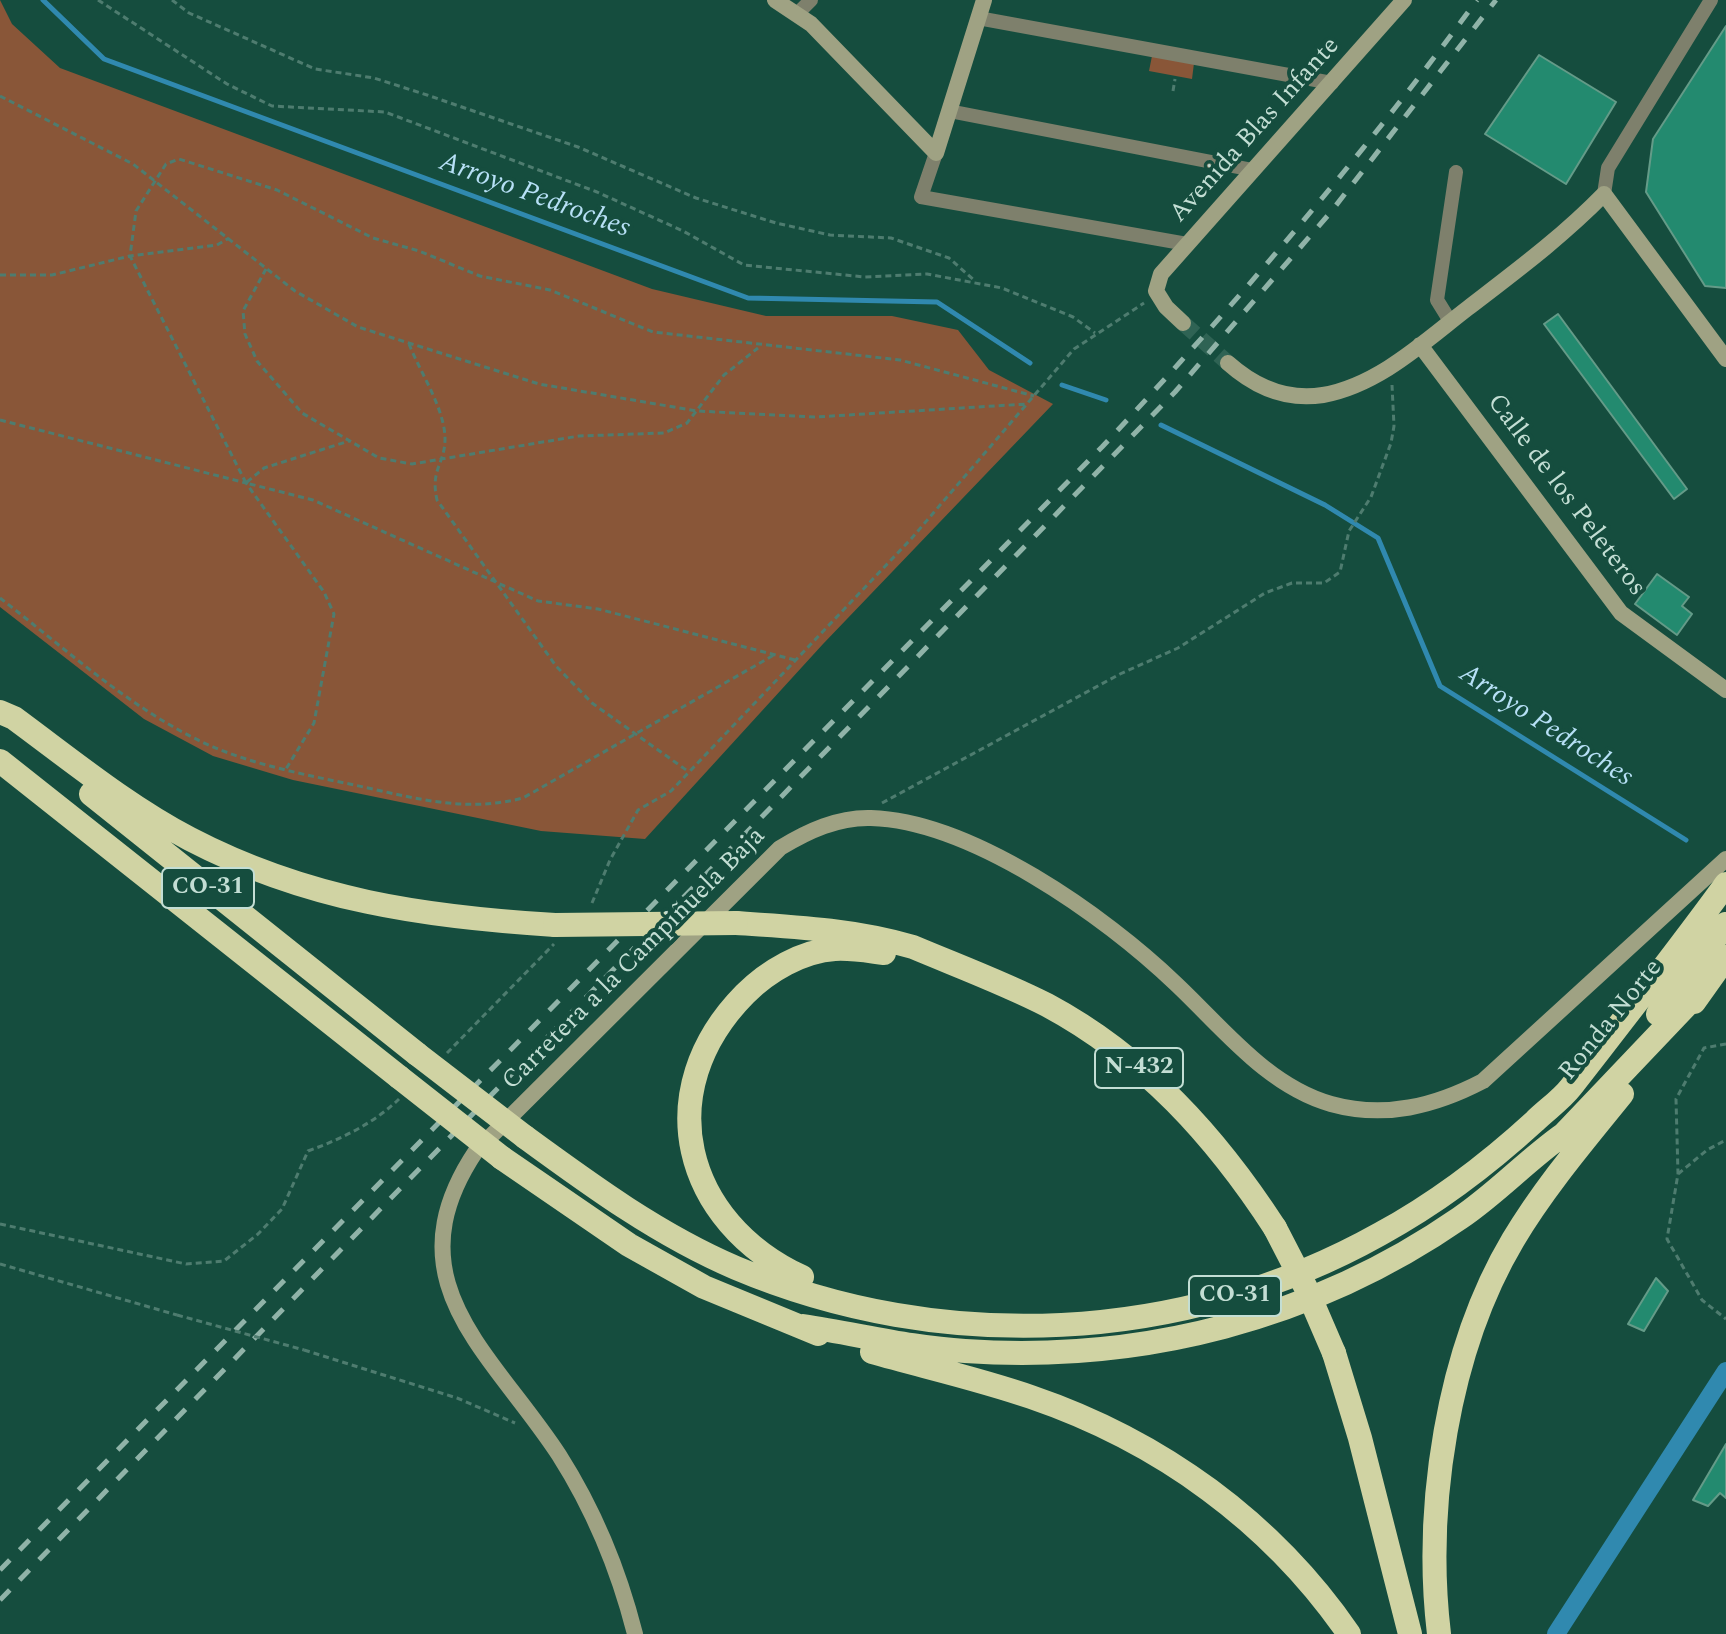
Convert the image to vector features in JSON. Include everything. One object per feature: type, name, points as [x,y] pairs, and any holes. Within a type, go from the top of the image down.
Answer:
[{"type":"highway","points":[[0,712],[14,718],[120,797],[178,832],[274,876],[371,905],[559,930],[736,923],[839,930],[913,947],[957,965]]},
{"type":"highway","name":"CO-31","points":[[0,721],[429,1056],[525,1137],[595,1189],[672,1236],[776,1283],[840,1303],[935,1322],[991,1327],[1065,1326],[1158,1315],[1232,1297],[1350,1251],[1410,1218],[1453,1191],[1571,1088]]},
{"type":"highway","name":"CO-31","points":[[0,761],[403,1084],[502,1158],[629,1245],[704,1287],[803,1326],[962,1351],[1083,1353],[1185,1337],[1284,1309],[1342,1286],[1399,1256],[1499,1190],[1539,1152],[1564,1134],[1701,990]]},
{"type":"highway","points":[[1571,1088],[1667,966],[1726,884]]},
{"type":"highway","name":"Ronda Norte","points":[[1571,1088],[1586,1077],[1630,1031],[1726,906]]},
{"type":"highway","name":"Ronda Norte","points":[[1539,1152],[1626,1057],[1726,924]]},
{"type":"highway","points":[[840,1303],[813,1283],[771,1263],[742,1240],[721,1216],[700,1175],[690,1134],[690,1103],[696,1072],[708,1041],[727,1013],[767,976],[810,954],[858,950],[957,965]]},
{"type":"highway","points":[[1439,1634],[1434,1587],[1444,1438],[1483,1303],[1512,1241],[1546,1190],[1689,1011],[1726,957]]},
{"type":"highway","name":"N-432","points":[[957,965],[1047,1006],[1130,1060],[1211,1137],[1275,1228],[1306,1288],[1334,1353],[1360,1438],[1410,1634]]},
{"type":"highway","points":[[803,1326],[829,1340],[1031,1397],[1094,1423],[1154,1453],[1209,1487],[1252,1523],[1295,1564],[1349,1634]]},
{"type":"street","points":[[775,0],[798,13],[936,153]]},
{"type":"street","points":[[798,13],[811,0]]},
{"type":"street","points":[[984,0],[921,197],[1187,244]]},
{"type":"street","points":[[1228,363],[1260,386],[1300,396],[1342,389],[1391,365],[1420,345],[1560,238],[1604,194],[1608,168],[1711,0]]},
{"type":"street","name":"Avenida Blas Infante","points":[[1157,293],[1161,274],[1402,2]]},
{"type":"street","points":[[978,18],[1332,83]]},
{"type":"street","points":[[949,111],[1253,170]]},
{"type":"street","points":[[1450,321],[1437,300],[1456,172]]},
{"type":"street","points":[[1604,194],[1726,359]]},
{"type":"street","points":[[1157,293],[1183,323]]},
{"type":"street","name":"Calle de los Peleteros","points":[[1420,345],[1621,613],[1726,690]]},
{"type":"street","name":"Carretera a la Campiñuela Baja","points":[[635,1634],[608,1551],[576,1483],[461,1319],[443,1271],[443,1222],[460,1175],[476,1151],[780,848],[831,823],[870,818],[935,831],[971,845],[1064,895],[1106,924],[1281,1080],[1331,1104],[1394,1110],[1453,1097],[1483,1081],[1726,859]]},
{"type":"path","points":[[98,0],[227,84],[272,106],[385,112],[597,192],[683,231],[744,265],[865,277],[927,274],[1002,288],[1073,317],[1096,334]]},
{"type":"path","points":[[172,0],[189,13],[315,69],[374,78],[427,95],[578,147],[696,198],[776,223],[830,235],[891,238],[949,258],[978,284]]},
{"type":"path","points":[[1173,91],[1175,79]]},
{"type":"path","points":[[0,96],[133,164],[295,291],[358,327],[539,384],[697,411],[815,417],[1027,404]]},
{"type":"path","points":[[286,769],[314,723],[334,614],[324,592],[246,483],[130,256],[136,211],[166,164],[179,159],[277,190],[373,238],[419,251],[480,276],[550,290],[653,332],[900,360],[1034,396]]},
{"type":"path","points":[[0,275],[52,275],[130,256],[217,245],[229,238]]},
{"type":"path","points":[[266,269],[243,311],[245,334],[257,361],[302,413],[379,458],[412,464],[579,436],[664,433],[687,423],[724,375],[760,346]]},
{"type":"path","points":[[591,905],[610,860],[638,810],[671,791],[911,539],[1074,349],[1157,293]]},
{"type":"path","points":[[408,342],[443,424],[445,442],[433,481],[437,500],[556,666],[592,703],[689,772]]},
{"type":"path","points":[[879,804],[1120,674],[1178,648],[1265,593],[1292,583],[1324,583],[1340,572],[1349,531],[1371,497],[1391,443],[1394,426],[1391,365]]},
{"type":"path","points":[[0,420],[313,500],[538,601],[598,609],[795,660]]},
{"type":"path","points":[[246,483],[264,468],[349,441]]},
{"type":"path","points":[[0,598],[135,702],[193,738],[286,769],[447,806],[492,806],[523,798],[775,654]]},
{"type":"path","points":[[429,1056],[559,930]]},
{"type":"path","points":[[1726,1044],[1704,1048],[1676,1099],[1678,1174],[1667,1239],[1702,1300],[1726,1319]]},
{"type":"path","points":[[0,1224],[186,1264],[224,1261],[258,1234],[282,1209],[308,1151],[344,1137],[386,1112],[403,1084]]},
{"type":"path","points":[[1678,1174],[1707,1150],[1726,1140]]},
{"type":"path","points":[[0,1264],[304,1350],[457,1398],[520,1426]]},
{"type":"shaded area","points":[[0,0],[12,24],[60,68],[652,289],[766,316],[892,316],[958,330],[989,370],[1053,404],[823,644],[645,839],[541,831],[293,780],[213,756],[144,719],[0,607]]},
{"type":"shaded area","points":[[1152,56],[1194,63],[1192,79],[1149,71]]},
{"type":"building","points":[[1726,26],[1726,288],[1705,286],[1646,192],[1653,139]]},
{"type":"building","points":[[1539,55],[1616,102],[1566,184],[1485,134]]},
{"type":"building","points":[[1558,314],[1687,489],[1674,499],[1544,324]]},
{"type":"building","points":[[1657,574],[1689,597],[1682,606],[1692,614],[1677,635],[1635,604]]},
{"type":"building","points":[[1656,1278],[1668,1291],[1644,1331],[1628,1324]]},
{"type":"building","points":[[1726,1444],[1726,1498],[1720,1493],[1708,1506],[1693,1500]]},
{"type":"waterway","name":"Arroyo Pedroches","points":[[43,0],[104,59],[748,298],[937,302],[1030,363]]},
{"type":"waterway","name":"Arroyo Pedroches","points":[[1062,385],[1106,400]]},
{"type":"waterway","name":"Arroyo Pedroches","points":[[1161,425],[1325,505],[1378,538],[1440,686],[1686,840]]},
{"type":"waterway","points":[[1556,1634],[1726,1371]]},
{"type":"tunnel","points":[[1183,323],[1228,363]]},
{"type":"railway","points":[[0,1570],[1102,447],[1296,229],[1389,116],[1477,0]]},
{"type":"railway","points":[[0,1600],[1175,392],[1330,213],[1496,0]]}]
